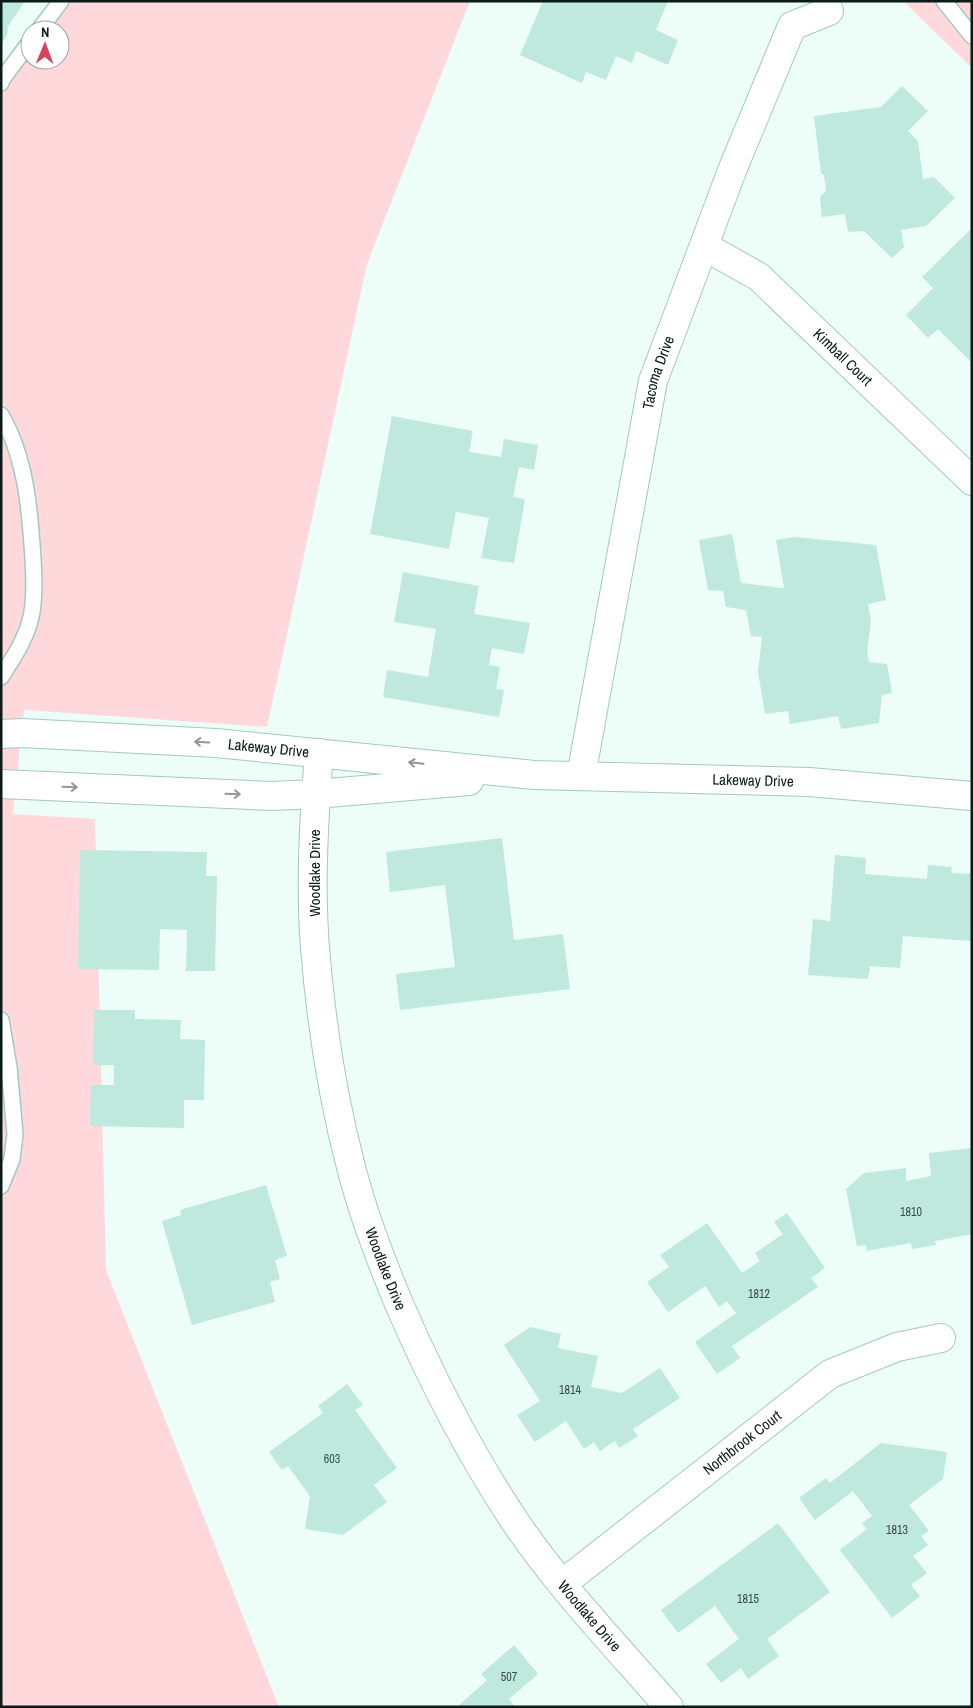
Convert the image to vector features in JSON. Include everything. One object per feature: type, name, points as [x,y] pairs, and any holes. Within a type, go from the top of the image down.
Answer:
[{"type":"street","name":"Tacoma Drive","points":[[581,776],[653,381],[733,168],[792,26],[829,12]]},
{"type":"street","name":"Kimball Court","points":[[704,246],[759,277],[972,481]]},
{"type":"street","name":"Lakeway Drive","points":[[1,734],[22,733],[216,742],[534,775],[809,782],[972,796]]},
{"type":"street","name":"Woodlake Drive","points":[[319,753],[313,848],[315,946],[324,1034],[336,1104],[351,1168],[379,1257],[421,1356],[462,1435],[515,1521],[562,1584],[669,1707]]},
{"type":"street","name":"Lakeway Drive","points":[[1,784],[271,796],[316,794],[534,775]]},
{"type":"street","name":"Northbrook Court","points":[[562,1584],[830,1374],[897,1347],[941,1338]]},
{"type":"lane","points":[[47,20],[61,1]]},
{"type":"lane","points":[[944,1],[972,36]]},
{"type":"lane","points":[[1,83],[20,55]]},
{"type":"lane","points":[[1,415],[14,442],[25,487],[32,546],[34,594],[32,612],[27,629],[19,648],[1,677]]},
{"type":"lane","points":[[1,1020],[10,1076],[16,1134],[12,1160],[1,1186]]},
{"type":"shaded area","points":[[51,1],[470,1],[367,264],[267,727],[24,710],[13,814],[95,819],[106,1270],[279,1707],[1,1707],[1,74],[20,46],[20,70],[70,70],[70,20],[38,20]]},
{"type":"shaded area","points":[[903,1],[972,1],[972,68]]},
{"type":"building","points":[[1,1],[25,1],[7,28],[7,35],[1,45]]},
{"type":"building","points":[[543,1],[668,1],[656,30],[678,40],[668,65],[636,51],[632,63],[616,56],[606,80],[586,72],[582,83],[520,55]]},
{"type":"building","points":[[902,86],[928,111],[908,131],[918,141],[923,179],[934,177],[955,198],[926,226],[901,230],[904,247],[892,258],[864,231],[848,232],[845,214],[822,217],[820,197],[826,191],[824,175],[821,173],[814,116],[881,107]]},
{"type":"building","points":[[972,228],[972,363],[938,329],[928,338],[906,315],[933,288],[922,277]]},
{"type":"building","points":[[392,416],[473,431],[469,452],[501,457],[504,439],[538,445],[534,470],[519,467],[513,497],[525,499],[514,563],[481,558],[489,518],[456,512],[449,549],[370,534]]},
{"type":"building","points":[[732,534],[741,583],[782,588],[784,588],[776,540],[795,537],[876,545],[886,600],[868,604],[871,620],[867,652],[869,662],[887,664],[892,693],[882,695],[879,723],[841,729],[838,716],[790,724],[788,711],[765,714],[758,672],[762,637],[751,636],[746,610],[726,607],[723,591],[708,590],[699,540]]},
{"type":"building","points":[[403,572],[479,586],[474,614],[530,623],[524,654],[492,648],[489,665],[500,667],[496,689],[504,690],[499,717],[383,697],[387,670],[428,677],[436,629],[394,622]]},
{"type":"building","points":[[502,838],[514,940],[563,934],[570,989],[400,1010],[396,974],[455,967],[445,885],[390,892],[386,852]]},
{"type":"building","points":[[80,850],[207,852],[206,876],[217,876],[215,971],[186,971],[187,930],[160,929],[159,970],[78,969]]},
{"type":"building","points":[[835,855],[866,858],[865,874],[927,879],[928,865],[952,867],[951,873],[972,874],[972,941],[903,936],[900,968],[870,966],[868,979],[808,975],[813,919],[830,921]]},
{"type":"building","points":[[94,1010],[135,1010],[135,1019],[181,1020],[180,1039],[205,1040],[204,1100],[184,1100],[184,1128],[90,1126],[91,1085],[114,1085],[114,1065],[93,1065]]},
{"type":"building","points":[[972,1148],[972,1234],[935,1241],[936,1245],[912,1249],[911,1243],[867,1251],[866,1245],[857,1246],[846,1189],[864,1173],[906,1168],[906,1181],[931,1176],[929,1153]]},
{"type":"building","points":[[266,1185],[287,1256],[275,1260],[280,1279],[270,1282],[275,1302],[192,1325],[162,1221],[181,1215],[180,1210]]},
{"type":"building","points":[[787,1213],[825,1268],[811,1278],[818,1287],[732,1346],[740,1358],[717,1374],[695,1342],[736,1313],[727,1301],[719,1307],[705,1286],[668,1312],[647,1282],[669,1267],[660,1255],[707,1223],[742,1273],[760,1261],[755,1253],[783,1234],[774,1222]]},
{"type":"building","points":[[530,1327],[561,1334],[558,1348],[598,1356],[591,1387],[622,1393],[660,1368],[680,1398],[633,1429],[638,1436],[619,1448],[615,1441],[600,1451],[594,1442],[584,1449],[566,1421],[535,1442],[517,1415],[540,1401],[504,1345]]},
{"type":"building","points":[[347,1384],[363,1405],[355,1410],[397,1468],[374,1485],[387,1502],[343,1535],[305,1529],[310,1496],[288,1466],[282,1470],[269,1452],[323,1413],[318,1406]]},
{"type":"building","points":[[881,1443],[947,1452],[943,1479],[909,1505],[929,1531],[921,1536],[928,1545],[913,1556],[927,1573],[911,1585],[920,1596],[892,1618],[840,1550],[867,1529],[862,1523],[872,1516],[853,1491],[815,1520],[799,1498],[826,1478],[830,1483]]},
{"type":"building","points":[[778,1523],[830,1592],[767,1639],[779,1656],[748,1679],[741,1668],[721,1683],[706,1664],[739,1639],[715,1606],[678,1633],[661,1610]]},
{"type":"building","points":[[514,1645],[538,1674],[509,1699],[515,1707],[457,1707],[487,1680],[481,1674]]}]
